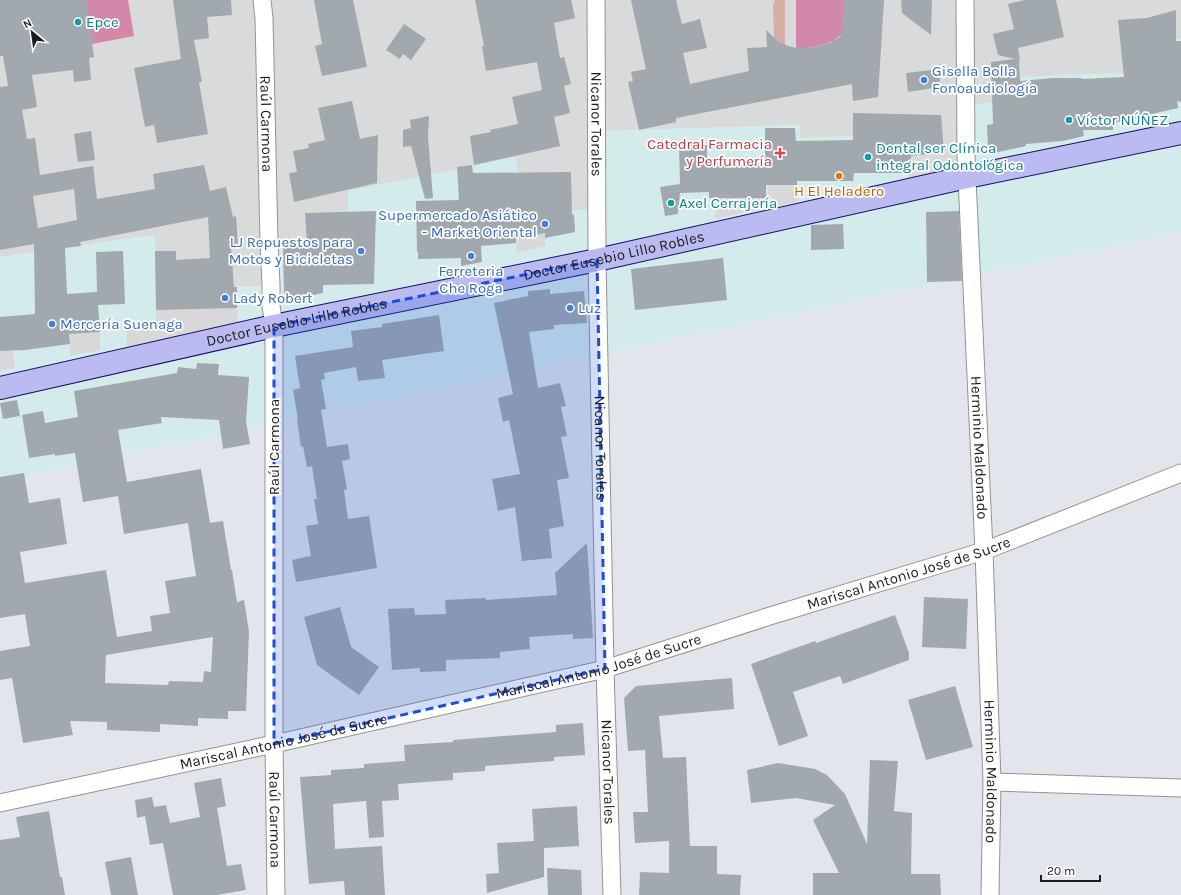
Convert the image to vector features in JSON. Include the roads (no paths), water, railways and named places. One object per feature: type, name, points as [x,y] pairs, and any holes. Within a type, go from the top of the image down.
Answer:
[{"type":"main road","name":"Doctor Eusebio Lillo Robles","points":[[0,388],[274,326],[596,260],[967,177],[1181,133]]},
{"type":"street","name":"Raúl Carmona","points":[[262,0],[264,18],[271,306],[274,326],[274,744],[276,895]]},
{"type":"street","name":"Nicanor Torales","points":[[596,0],[596,260],[605,669],[612,895]]},
{"type":"street","name":"Herminio Maldonado","points":[[965,0],[967,177],[984,551],[992,782],[990,895]]},
{"type":"street","name":"Mariscal Antonio José de Sucre","points":[[0,803],[274,744],[605,669],[770,616],[984,551],[1181,473]]},
{"type":"street","points":[[992,782],[1181,788]]},
{"type":"place","name":"Epce","points":[[78,22]]},
{"type":"place","name":"Gisella Bolla Fonoaudiología","points":[[924,80]]},
{"type":"place","name":"Víctor NÚÑEZ","points":[[1069,120]]},
{"type":"place","name":"Catedral Farmacia y Perfumería","points":[[780,153]]},
{"type":"place","name":"Dental ser Clínica integral Odontológica","points":[[868,157]]},
{"type":"place","name":"H El Heladero","points":[[839,176]]},
{"type":"place","name":"Axel Cerrajería","points":[[671,203]]},
{"type":"place","name":"Supermercado Asiático - Market Oriental","points":[[545,224]]},
{"type":"place","name":"LJ Repuestos para Motos y Bicicletas","points":[[361,251]]},
{"type":"place","name":"Ferreteria Che Roga","points":[[471,256]]},
{"type":"place","name":"Lady Robert","points":[[225,298]]},
{"type":"place","name":"Luz","points":[[570,308]]},
{"type":"place","name":"Mercería Suenaga","points":[[52,324]]}]
